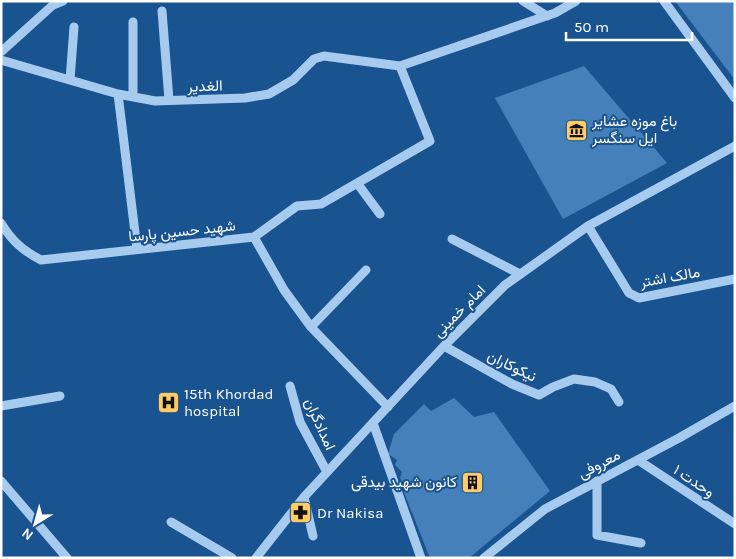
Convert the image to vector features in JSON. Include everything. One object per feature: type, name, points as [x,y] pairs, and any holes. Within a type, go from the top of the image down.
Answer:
[{"type":"street","points":[[1,52],[53,5],[62,1]]},
{"type":"street","points":[[523,1],[547,16]]},
{"type":"street","points":[[254,237],[297,206],[321,204],[430,141],[400,66],[547,16],[576,1]]},
{"type":"street","points":[[664,1],[735,98]]},
{"type":"street","points":[[162,11],[170,100]]},
{"type":"street","points":[[133,22],[133,96]]},
{"type":"street","points":[[70,80],[74,27]]},
{"type":"street","name":"الغدیر","points":[[1,60],[118,94],[154,101],[245,98],[269,94],[293,80],[314,59],[324,56],[400,66]]},
{"type":"street","points":[[118,94],[137,249]]},
{"type":"street","name":"امام خمینی","points":[[256,558],[304,497],[444,346],[504,285],[588,226],[735,146]]},
{"type":"street","points":[[358,183],[380,214]]},
{"type":"street","name":"شهید حسین پارسا","points":[[1,223],[24,252],[41,260],[254,237],[284,290],[311,327],[388,407]]},
{"type":"street","name":"مالک اشتر","points":[[588,226],[629,294],[639,298],[735,279]]},
{"type":"street","points":[[452,239],[520,274]]},
{"type":"street","points":[[311,327],[366,270]]},
{"type":"street","name":"نیکوکاران","points":[[444,346],[512,384],[539,395],[553,387],[574,380],[595,382],[611,389],[619,402]]},
{"type":"street","name":"امدادگران","points":[[290,386],[300,422],[327,472]]},
{"type":"street","points":[[1,406],[60,396]]},
{"type":"street","name":"معروفی","points":[[484,558],[544,508],[734,408]]},
{"type":"street","points":[[373,423],[421,558]]},
{"type":"street","name":"وحدت ۱","points":[[638,460],[735,524]]},
{"type":"street","points":[[1,481],[66,558]]},
{"type":"street","points":[[597,481],[597,535],[640,543]]},
{"type":"street","points":[[304,497],[313,536]]},
{"type":"street","points":[[171,522],[232,558]]},
{"type":"building","points":[[675,1],[735,1],[735,80]]},
{"type":"building","name":"باغ موزه عشایر ایل سنگسر","points":[[584,66],[667,163],[563,219],[495,98]]},
{"type":"building","name":"کانون شهید بیدقی","points":[[454,398],[474,417],[494,412],[550,491],[469,558],[430,558],[403,490],[404,486],[400,478],[402,472],[395,465],[397,460],[388,454],[394,434],[424,404],[431,411]]},
{"type":"place","name":"باغ موزه عشایر ایل سنگسر","points":[[576,130]]},
{"type":"place","name":"15th Khordad hospital","points":[[168,403]]},
{"type":"place","name":"کانون شهید بیدقی","points":[[473,482]]},
{"type":"place","name":"Dr Nakisa","points":[[301,513]]}]
